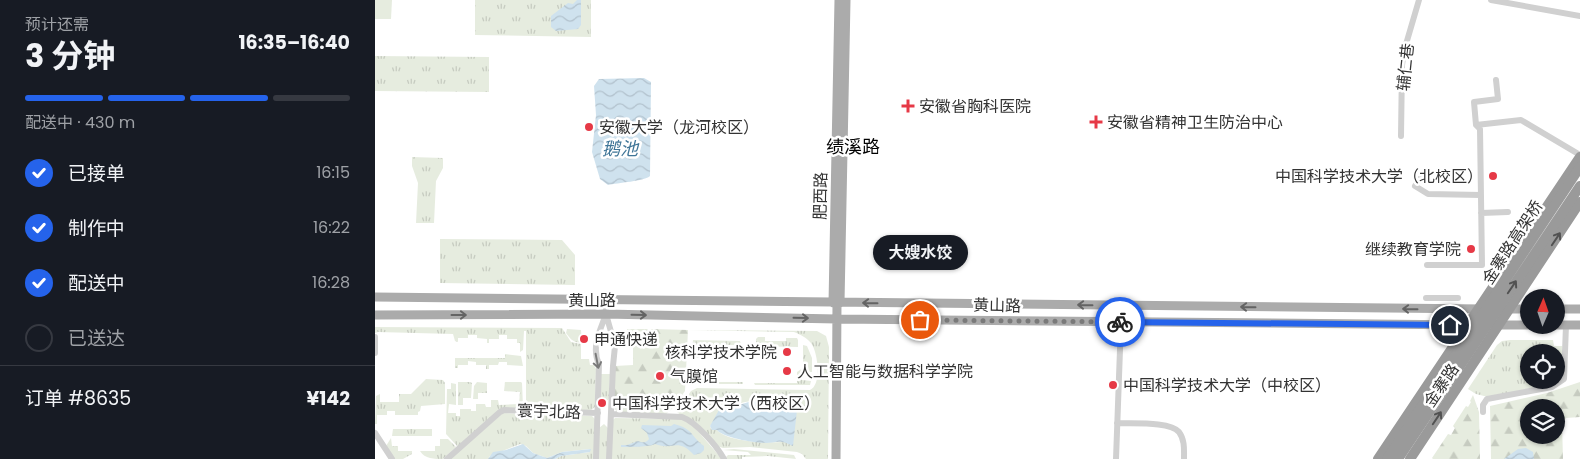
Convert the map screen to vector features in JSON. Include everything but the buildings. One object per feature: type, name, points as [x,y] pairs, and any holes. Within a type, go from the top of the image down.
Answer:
[{"type":"highway","points":[[1378,459],[1580,156]]},
{"type":"highway","name":"金寨路高架桥","points":[[1387,459],[1580,167]]},
{"type":"highway","name":"金寨路高架桥","points":[[1398,459],[1580,186]]},
{"type":"highway","name":"金寨路","points":[[1410,459],[1580,202]]},
{"type":"main road","name":"肥西路","points":[[836,459],[839,0]]},
{"type":"main road","name":"肥西路","points":[[837,303],[845,0]]},
{"type":"main road","name":"黄山路","points":[[375,298],[1520,309]]},
{"type":"main road","points":[[425,298],[425,315]]},
{"type":"main road","points":[[1565,309],[1580,309]]},
{"type":"main road","name":"黄山路","points":[[375,314],[606,314],[837,319],[1520,325]]},
{"type":"main road","points":[[1566,325],[1580,326]]},
{"type":"street","name":"辅仁巷","points":[[1401,136],[1402,65],[1404,51],[1419,0]]},
{"type":"street","points":[[1491,0],[1580,16]]},
{"type":"street","points":[[1427,265],[1482,265],[1480,130],[1476,125],[1473,102],[1498,98],[1496,80]]},
{"type":"street","points":[[1476,125],[1521,120],[1580,156]]},
{"type":"street","points":[[1425,172],[1415,186],[1427,194],[1481,195]]},
{"type":"street","points":[[1481,213],[1508,212]]},
{"type":"street","points":[[1426,298],[1458,298]]},
{"type":"street","points":[[606,301],[606,314],[615,346],[609,459]]},
{"type":"street","points":[[596,459],[599,364],[595,356],[595,346],[606,314]]},
{"type":"street","points":[[1116,459],[1121,322]]},
{"type":"street","points":[[1483,413],[1487,399],[1552,387],[1564,379],[1566,325]]},
{"type":"street","points":[[375,337],[375,353]]},
{"type":"street","points":[[598,413],[605,406],[611,414]]},
{"type":"street","name":"寰宇北路","points":[[447,459],[500,412],[505,410],[598,413]]},
{"type":"street","points":[[598,413],[603,422],[611,414],[682,417],[693,423],[724,459]]},
{"type":"street","points":[[1117,423],[1171,426],[1179,432],[1184,444],[1184,459]]},
{"type":"street","points":[[375,433],[392,459]]},
{"type":"green space","points":[[375,0],[392,0],[391,19],[375,19]]},
{"type":"green space","points":[[475,0],[591,0],[591,37],[475,35]]},
{"type":"green space","points":[[375,56],[489,57],[489,92],[375,91]]},
{"type":"green space","points":[[412,157],[443,158],[443,168],[436,181],[434,223],[416,223],[418,183],[412,166]]},
{"type":"green space","points":[[440,239],[562,240],[575,255],[575,285],[440,283]]},
{"type":"green space","points":[[375,327],[562,328],[571,342],[581,344],[581,359],[589,359],[590,365],[594,365],[596,369],[595,407],[590,411],[527,408],[526,331],[524,331],[523,350],[520,352],[520,343],[517,343],[517,339],[507,339],[507,335],[499,335],[499,339],[489,339],[489,343],[487,343],[487,339],[477,338],[477,335],[468,335],[468,338],[458,338],[458,342],[455,341],[453,334],[375,333]]},
{"type":"green space","points":[[567,329],[581,330],[582,342],[575,342],[571,339],[566,333]]},
{"type":"green space","points":[[627,329],[648,330],[644,338],[635,342],[627,341]]},
{"type":"green space","points":[[651,329],[688,330],[685,391],[674,407],[665,415],[617,412],[613,406],[615,366],[633,365],[633,344],[643,341]]},
{"type":"green space","points":[[688,330],[817,331],[826,336],[829,347],[828,459],[806,459],[797,452],[750,447],[723,448],[717,446],[677,412],[691,391],[697,388],[810,390],[816,382],[818,368],[815,353],[809,341],[794,332]],"holes":[[[766,400],[793,408],[783,442],[758,442],[738,439],[722,434],[717,430],[712,430],[710,426],[727,405]]]},
{"type":"green space","points":[[758,337],[765,337],[765,341],[786,341],[786,338],[797,338],[798,347],[756,346],[756,339]]},
{"type":"green space","points":[[693,340],[740,341],[741,345],[699,345],[699,358],[691,358]]},
{"type":"green space","points":[[1553,340],[1554,344],[1520,344],[1520,389],[1527,389],[1488,397],[1476,394],[1468,389],[1497,345],[1502,341]]},
{"type":"green space","points":[[803,345],[807,346],[812,358],[812,372],[802,372],[802,380],[811,381],[810,385],[755,385],[754,383],[797,383],[797,372],[803,368]]},
{"type":"green space","points":[[505,354],[521,356],[523,366],[507,365],[507,362],[499,362],[498,365],[489,365],[489,369],[486,369],[486,365],[476,365],[476,362],[468,361],[468,365],[458,365],[458,368],[455,368],[455,358],[505,358]]},
{"type":"green space","points":[[692,367],[699,367],[699,382],[743,382],[743,384],[695,384],[691,382],[691,380],[695,380],[695,370],[691,369]]},
{"type":"green space","points":[[600,374],[610,374],[609,399],[604,403],[601,401]]},
{"type":"green space","points":[[426,379],[443,380],[445,383],[445,404],[421,406],[418,415],[395,415],[395,411],[387,411],[387,415],[377,415],[377,424],[375,424],[376,396],[380,394],[380,402],[399,402],[399,394],[411,394]]},
{"type":"green space","points":[[458,382],[472,383],[471,398],[463,398],[463,405],[458,405]]},
{"type":"green space","points":[[477,382],[487,383],[487,393],[478,393],[478,399],[473,399],[474,386]]},
{"type":"green space","points":[[505,382],[522,383],[523,407],[521,409],[503,408],[458,447],[446,434],[447,389],[451,389],[451,383],[456,384],[456,405],[449,404],[448,413],[456,413],[456,416],[460,416],[460,409],[476,411],[476,404],[485,404],[486,407],[491,407],[491,400],[498,400],[499,405],[519,404],[520,392],[504,391]]},
{"type":"green space","points":[[1580,382],[1580,417],[1565,419],[1565,399],[1521,399],[1565,389],[1565,387]]},
{"type":"green space","points":[[1473,395],[1479,412],[1480,459],[1433,459],[1448,434],[1451,435],[1455,428],[1453,426],[1466,406],[1468,407]]},
{"type":"green space","points":[[1520,399],[1520,444],[1563,444],[1563,459],[1491,459],[1490,406]]},
{"type":"green space","points":[[503,413],[592,416],[595,419],[594,459],[555,459],[561,456],[590,452],[590,449],[562,452],[547,458],[533,453],[526,446],[520,444],[490,456],[488,459],[450,459]]},
{"type":"green space","points":[[615,418],[681,419],[690,422],[722,459],[611,459],[613,420]]},
{"type":"green space","points":[[604,424],[608,428],[607,459],[599,459],[599,428]]},
{"type":"green space","points":[[393,429],[432,429],[432,436],[392,436]]},
{"type":"green space","points":[[391,438],[392,446],[398,446],[398,451],[412,451],[412,454],[403,459],[395,459],[386,446]]},
{"type":"green space","points":[[440,439],[448,439],[456,447],[443,459],[433,459],[422,454],[420,451],[435,451],[435,446],[440,446]]},
{"type":"green space","points":[[734,449],[794,455],[796,459],[768,456],[727,459],[728,455],[751,455],[748,452],[723,450]]},
{"type":"water","points":[[577,0],[581,0],[581,25],[578,29],[556,31],[551,27],[551,16],[568,3],[573,4]]},
{"type":"water","name":"鹅池","points":[[644,78],[651,82],[650,176],[637,181],[608,185],[600,179],[592,152],[596,115],[594,86],[599,79]]},
{"type":"water","points":[[766,400],[789,405],[797,410],[793,446],[783,442],[748,441],[733,438],[717,430],[712,430],[710,426],[719,410],[727,405]]},
{"type":"water","points":[[674,424],[689,431],[704,446],[704,450],[694,455],[679,445],[661,446],[655,444],[621,447],[621,445],[638,441],[644,442],[649,439],[647,433],[641,428],[642,425],[671,426]]},
{"type":"water","points":[[523,444],[533,453],[547,458],[562,452],[591,449],[590,452],[561,456],[555,459],[488,459],[493,452]]},
{"type":"water","points":[[1526,448],[1533,452],[1534,459],[1504,459],[1518,449]]},
{"type":"way so far","points":[[920,320],[1120,322]]},
{"type":"place","name":"安徽省胸科医院","points":[[908,106]]},
{"type":"place","name":"安徽省精神卫生防治中心","points":[[1096,122]]},
{"type":"place","name":"安徽大学（龙河校区）","points":[[589,127]]},
{"type":"place","name":"中国科学技术大学（北校区）","points":[[1493,176]]},
{"type":"place","name":"继续教育学院","points":[[1471,249]]},
{"type":"place","name":"大嫂水饺","points":[[920,320]]},
{"type":"place","name":"申通快递","points":[[584,339]]},
{"type":"place","name":"核科学技术学院","points":[[787,352]]},
{"type":"place","name":"人工智能与数据科学学院","points":[[787,371]]},
{"type":"place","name":"气膜馆","points":[[660,376]]},
{"type":"place","name":"中国科学技术大学（中校区）","points":[[1113,385]]},
{"type":"place","name":"中国科学技术大学（西校区）","points":[[602,403]]},
{"type":"district","name":"绩溪路","points":[[853,147]]},
{"type":"route","points":[[1120,322],[1450,325]]}]
